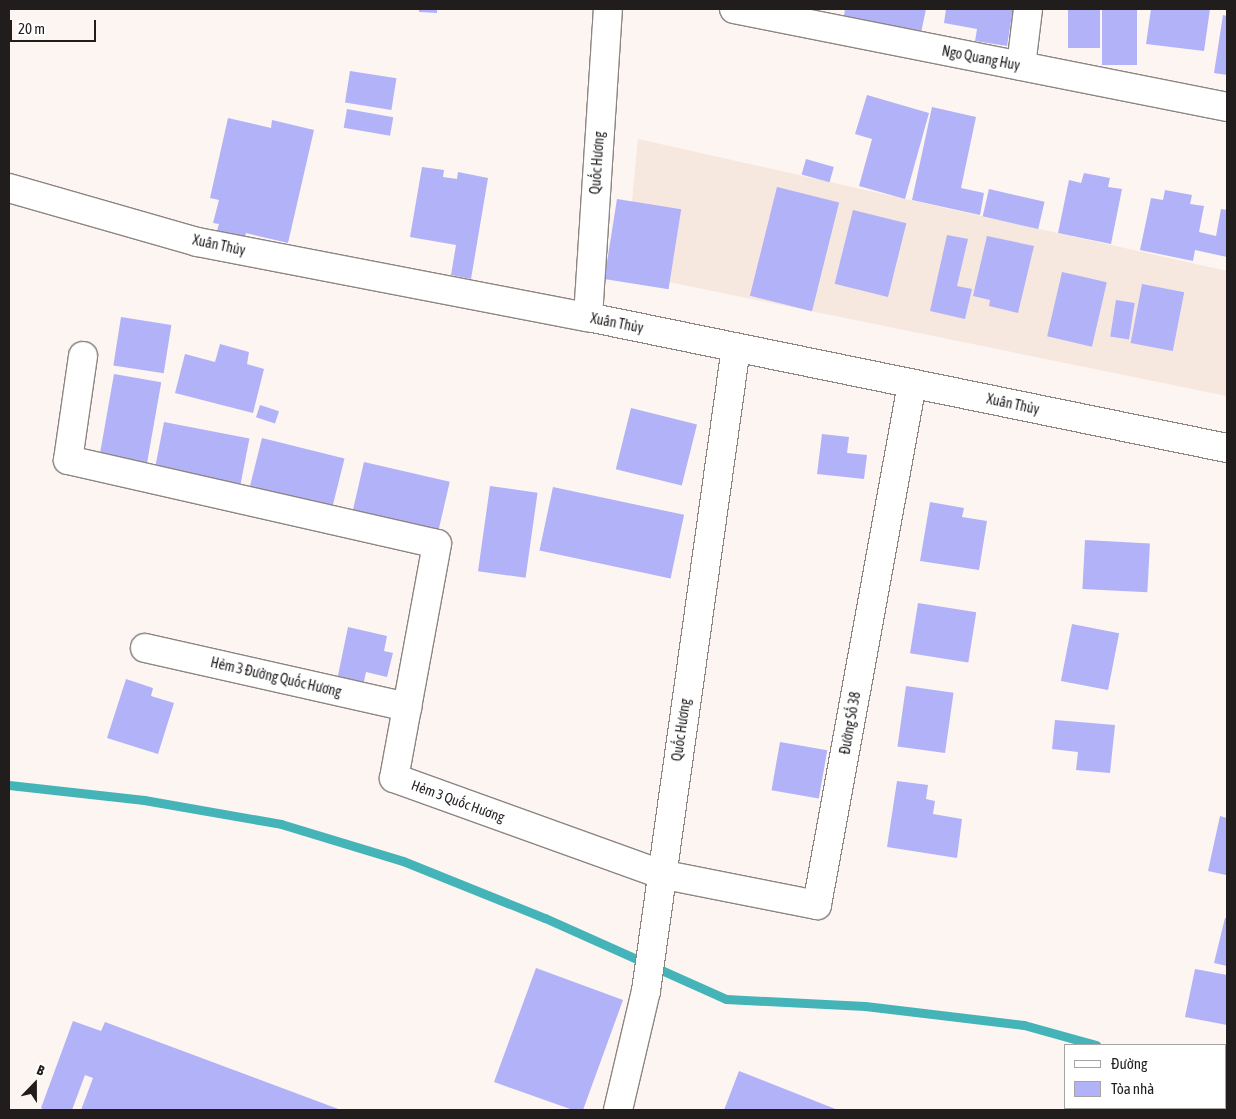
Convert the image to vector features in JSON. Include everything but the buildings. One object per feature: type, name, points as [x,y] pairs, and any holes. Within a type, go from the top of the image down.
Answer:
[{"type":"street","name":"Quốc Hương","points":[[588,317],[608,9]]},
{"type":"street","name":"Ngo Quang Huy","points":[[734,9],[1227,107]]},
{"type":"street","points":[[1021,66],[1028,9]]},
{"type":"street","name":"Xuân Thủy","points":[[9,188],[197,242],[588,317],[1227,448]]},
{"type":"street","name":"Quốc Hương","points":[[618,1110],[646,991],[660,874],[736,348]]},
{"type":"street","name":"Hẻm 3 Quốc Hương","points":[[83,356],[68,460],[437,544],[394,778],[660,874]]},
{"type":"street","name":"Đường Số 38","points":[[660,874],[818,905],[912,384]]},
{"type":"street","name":"Hẻm 3 Đường Quốc Hương","points":[[145,648],[407,706]]},
{"type":"shaded area","points":[[638,139],[1227,271],[1227,396],[625,273]]},
{"type":"waterway","points":[[9,785],[144,800],[281,824],[403,861],[545,918],[726,999],[865,1006],[1024,1025],[1092,1044]]}]
